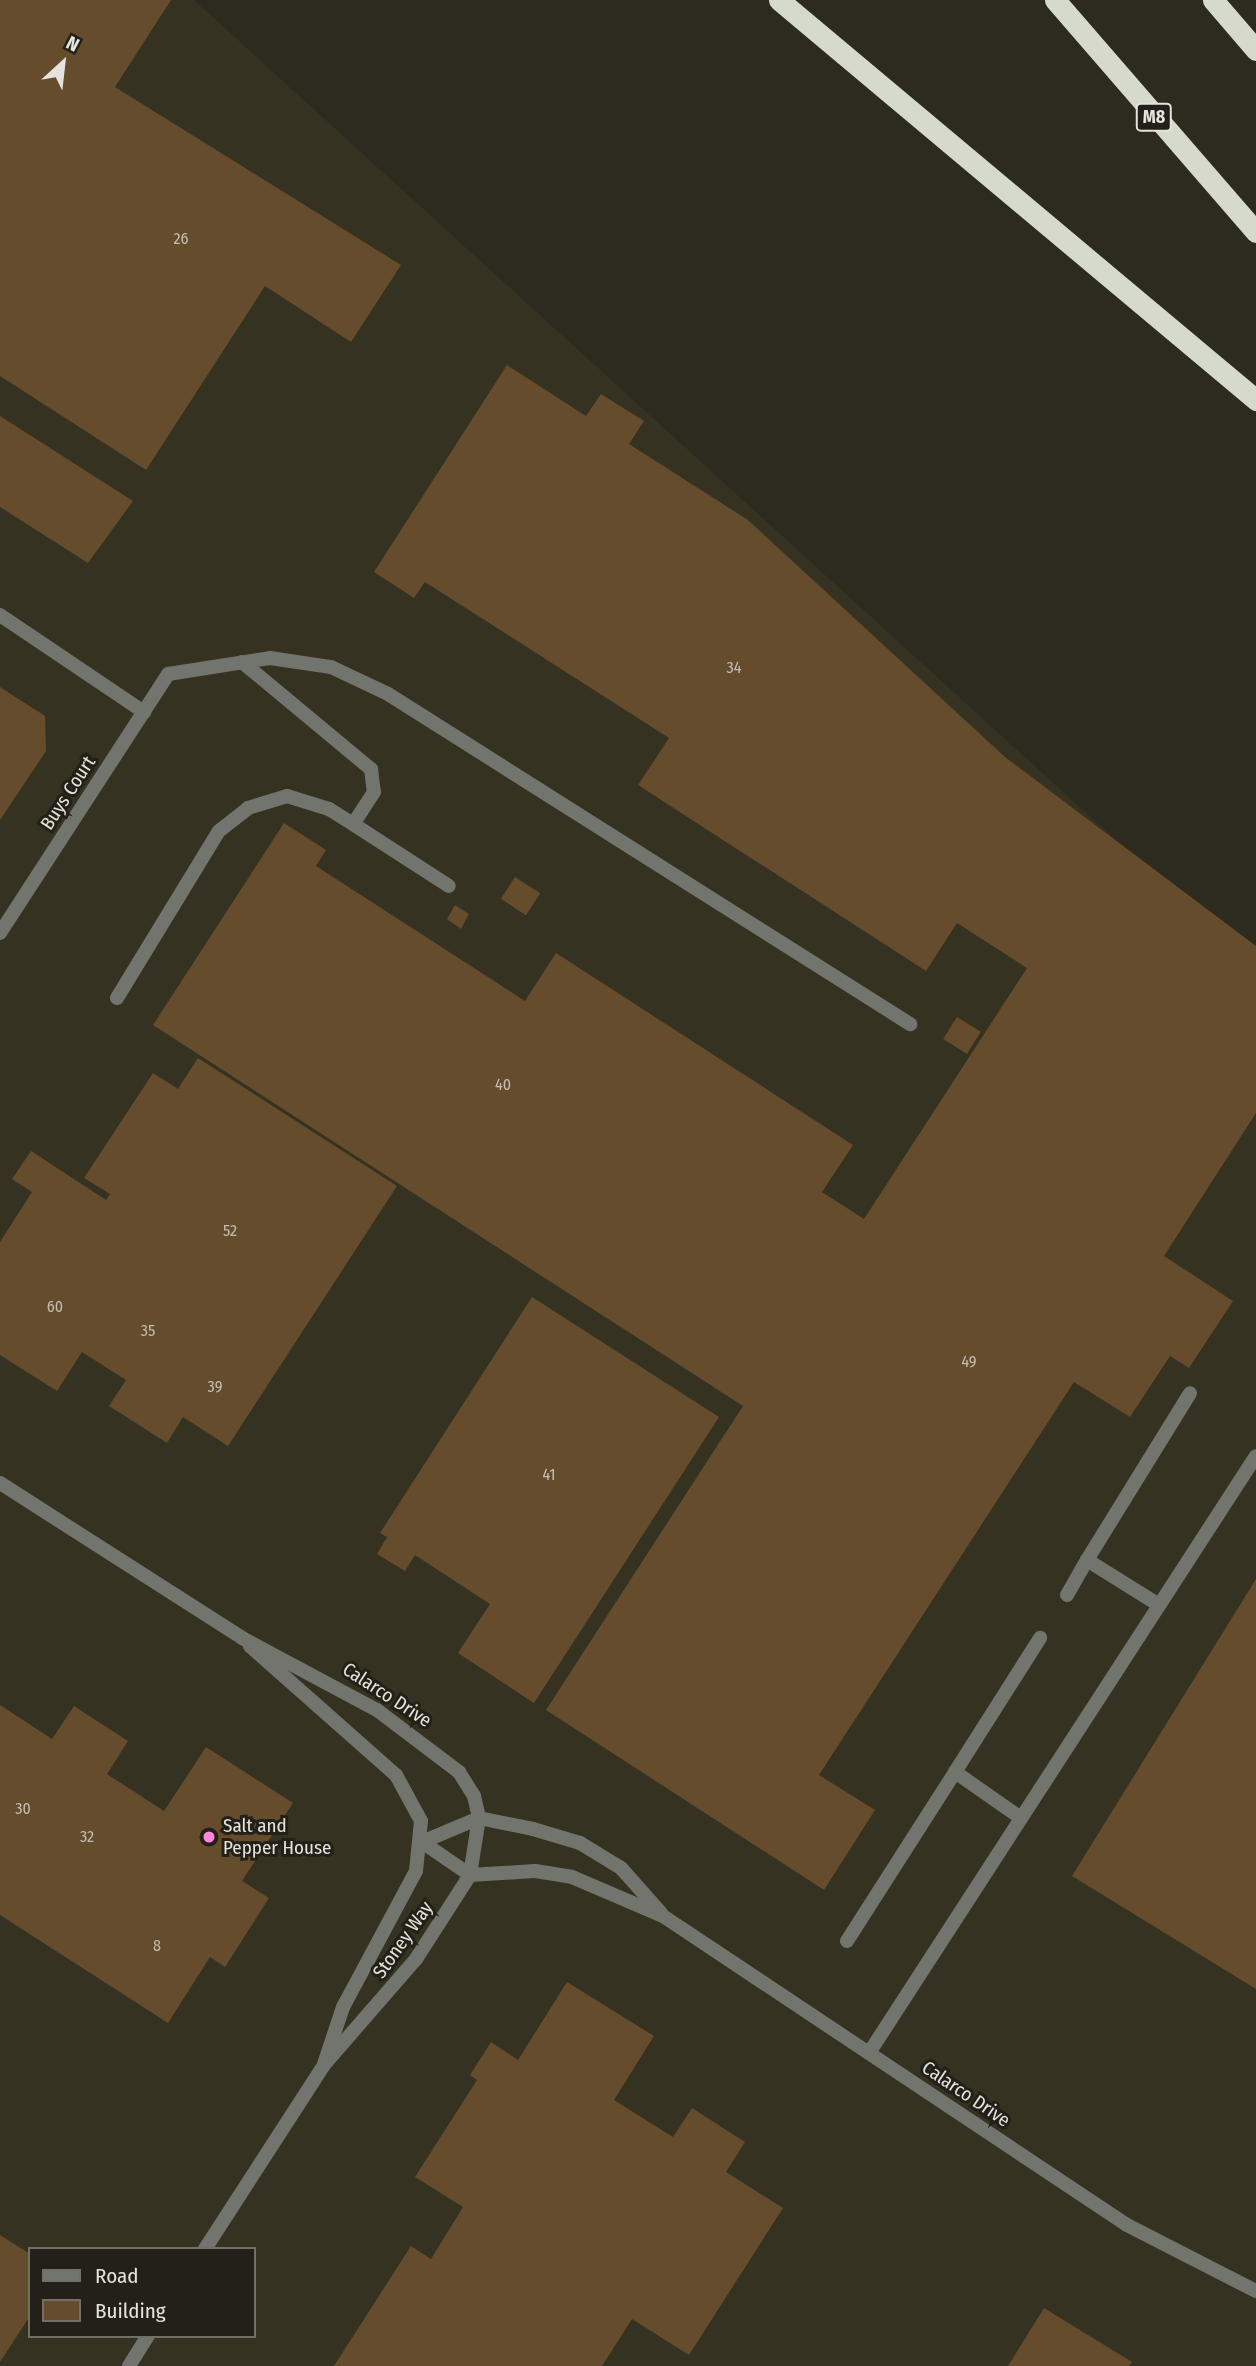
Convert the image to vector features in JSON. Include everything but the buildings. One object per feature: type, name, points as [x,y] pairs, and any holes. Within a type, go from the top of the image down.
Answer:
[{"type":"highway","points":[[779,0],[1256,400]]},
{"type":"highway","name":"M8","points":[[1055,0],[1256,232]]},
{"type":"highway","points":[[1213,0],[1256,50]]},
{"type":"street","points":[[0,615],[144,712]]},
{"type":"street","points":[[242,662],[270,658],[331,667],[388,694],[910,1024]]},
{"type":"street","points":[[242,662],[371,769],[374,792],[353,824]]},
{"type":"street","name":"Buys Court","points":[[0,933],[168,674],[242,662]]},
{"type":"street","points":[[117,998],[219,831],[248,808],[288,796],[329,809],[449,886]]},
{"type":"street","points":[[1067,1595],[1190,1393]]},
{"type":"street","points":[[869,2053],[1256,1456]]},
{"type":"street","name":"Calarco Drive","points":[[0,1483],[242,1638],[317,1674],[425,1743],[460,1772],[480,1818],[580,1843],[621,1868],[663,1916]]},
{"type":"street","points":[[1087,1560],[1159,1605]]},
{"type":"street","name":"Calarco Drive","points":[[242,1638],[396,1775],[421,1821],[422,1842]]},
{"type":"street","points":[[847,1941],[1040,1638]]},
{"type":"street","points":[[955,1772],[1021,1818]]},
{"type":"street","points":[[422,1842],[480,1818]]},
{"type":"street","name":"Stoney Way","points":[[206,2247],[324,2065],[402,1977],[470,1875],[480,1818]]},
{"type":"street","points":[[422,1842],[470,1875]]},
{"type":"street","name":"Stoney Way","points":[[324,2065],[343,2007],[407,1890],[422,1842]]},
{"type":"street","name":"Calarco Drive","points":[[470,1875],[535,1871],[572,1877],[663,1916],[1127,2225],[1256,2291]]},
{"type":"street","points":[[129,2366],[147,2338]]},
{"type":"shaded area","points":[[0,0],[194,0],[1116,840],[1256,950],[1256,2366],[0,2366]]},
{"type":"place","name":"Salt and Pepper House","points":[[209,1837]]}]
